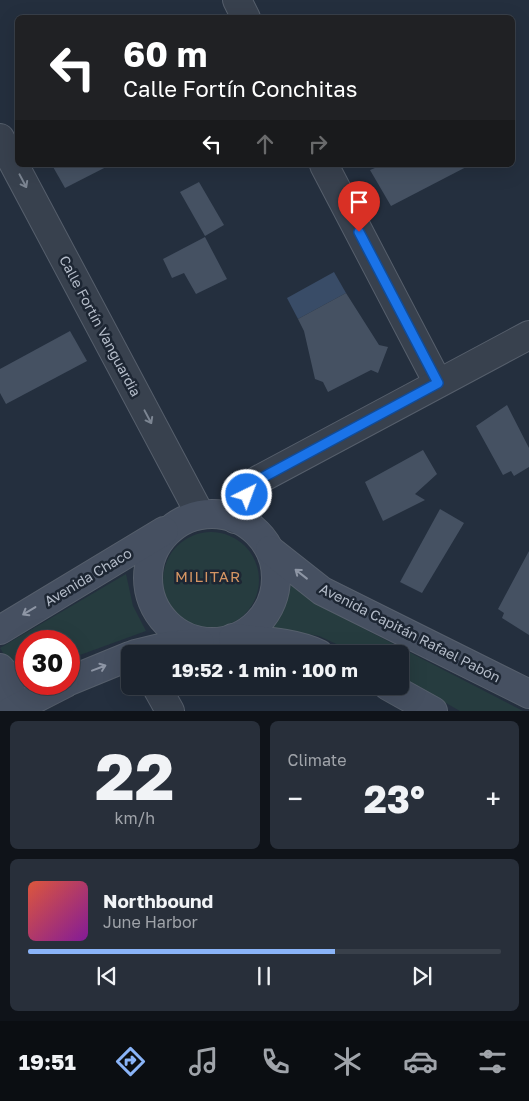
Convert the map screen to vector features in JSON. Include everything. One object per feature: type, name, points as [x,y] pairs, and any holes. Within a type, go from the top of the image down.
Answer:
[{"type":"main road","points":[[177,645],[223,640],[252,628],[266,612],[274,592],[275,570],[270,550],[260,535],[246,523],[226,515],[188,519],[161,538],[151,556],[147,576],[150,596],[159,615],[174,630],[192,639],[223,640],[266,642],[283,645]]},
{"type":"main road","name":"Avenida Chaco","points":[[0,630],[188,519]]},
{"type":"main road","name":"Avenida Capitán Rafael Pabón","points":[[270,550],[322,591],[529,694]]},
{"type":"main road","points":[[80,676],[121,660]]},
{"type":"main road","points":[[0,668],[8,678],[12,692],[6,711]]},
{"type":"main road","points":[[11,711],[42,695]]},
{"type":"main road","points":[[404,695],[432,711]]},
{"type":"street","points":[[237,0],[244,15]]},
{"type":"street","name":"Calle Fortín Vanguardia","points":[[0,138],[188,519]]},
{"type":"street","points":[[325,167],[438,383]]},
{"type":"street","points":[[235,519],[258,480],[529,335]]},
{"type":"street","points":[[161,695],[170,711]]},
{"type":"green space","points":[[211,532],[229,536],[245,546],[255,562],[259,580],[255,598],[245,614],[229,624],[211,628],[193,624],[177,614],[167,598],[163,580],[167,562],[177,546],[193,536]]},
{"type":"green space","points":[[126,574],[133,606],[146,631],[80,655],[80,630],[31,630]]},
{"type":"green space","points":[[291,585],[324,608],[395,645],[338,645],[319,636],[272,628],[281,614]]},
{"type":"green space","points":[[15,639],[15,672],[0,648]]},
{"type":"green space","points":[[409,652],[523,711],[460,711],[409,682]]},
{"type":"water","points":[[334,272],[346,293],[298,319],[287,298]]},
{"type":"building","points":[[53,167],[106,167],[65,188]]},
{"type":"building","points":[[377,167],[466,167],[391,206],[370,170]]},
{"type":"building","points":[[199,182],[224,225],[205,236],[180,192]]},
{"type":"building","points":[[205,237],[227,279],[196,294],[184,273],[172,278],[163,259]]},
{"type":"building","points":[[346,293],[379,345],[388,347],[378,373],[371,370],[328,392],[323,382],[315,379],[304,331],[298,319]]},
{"type":"building","points":[[70,331],[87,361],[6,404],[0,393],[0,369]]},
{"type":"building","points":[[507,405],[529,448],[529,467],[514,476],[511,471],[503,475],[476,426]]},
{"type":"building","points":[[423,450],[437,474],[415,494],[425,500],[383,521],[365,482]]},
{"type":"building","points":[[440,509],[464,523],[422,593],[400,582]]},
{"type":"building","points":[[529,551],[529,635],[502,618],[504,613],[498,609]]},
{"type":"district","name":"MILITAR","points":[[208,577]]},
{"type":"route","points":[[247,495],[258,480],[438,383],[359,232]]}]
